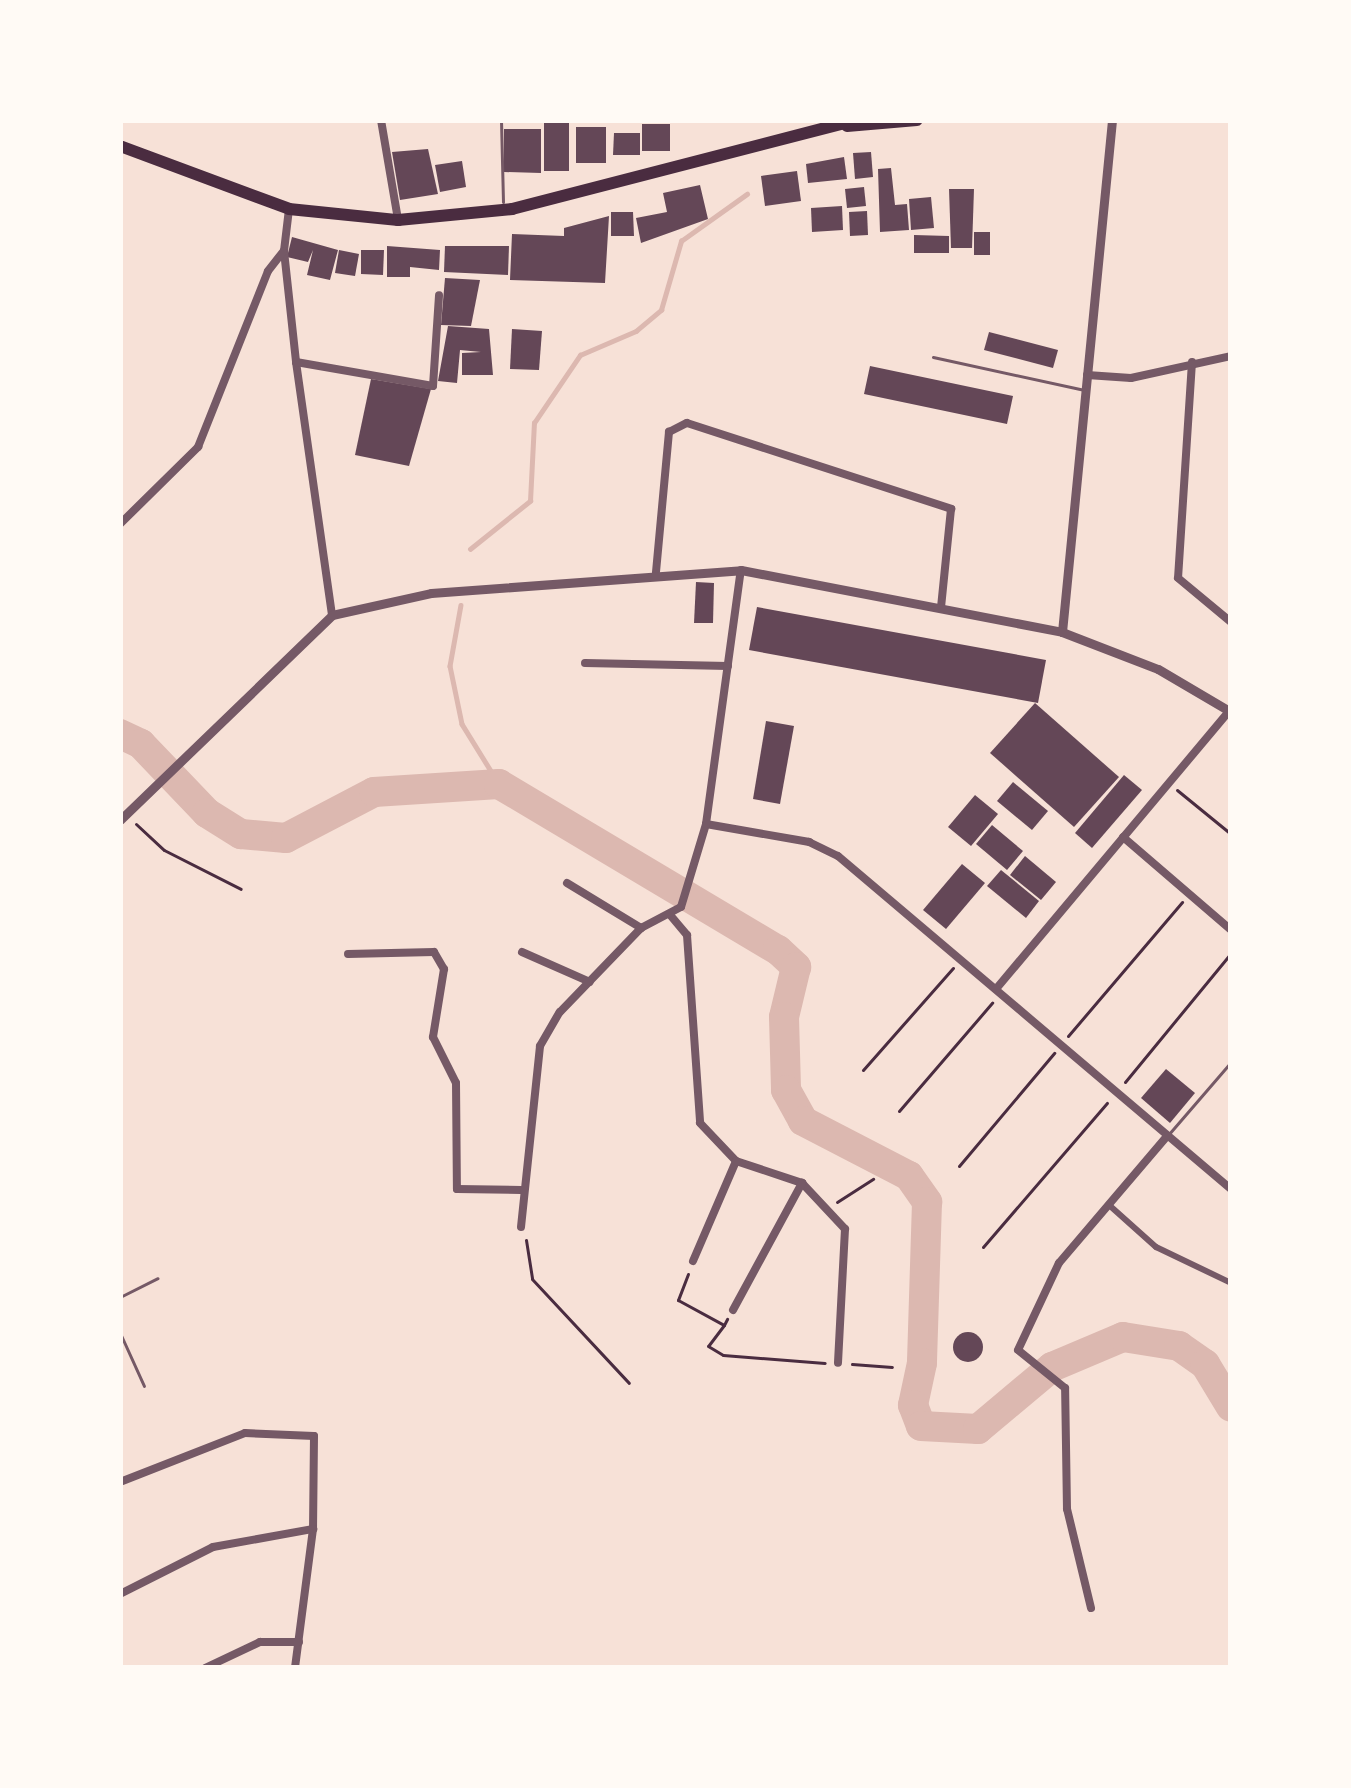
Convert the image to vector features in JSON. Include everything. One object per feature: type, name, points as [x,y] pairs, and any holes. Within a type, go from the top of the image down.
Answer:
[{"type":"main road","points":[[840,127],[856,120]]},
{"type":"main road","points":[[120,146],[289,209],[398,220],[503,210],[840,127],[917,120]]},
{"type":"street","points":[[381,120],[398,220]]},
{"type":"street","points":[[1062,632],[1112,120]]},
{"type":"street","points":[[289,209],[284,251],[332,615]]},
{"type":"street","points":[[121,520],[198,447],[268,271],[284,251]]},
{"type":"street","points":[[296,362],[433,386],[439,295]]},
{"type":"street","points":[[1087,375],[1131,378],[1231,356]]},
{"type":"street","points":[[1192,362],[1178,578],[1231,622]]},
{"type":"street","points":[[656,572],[669,432],[687,423],[951,509],[941,607]]},
{"type":"street","points":[[123,817],[200,735],[332,615],[431,592],[656,572],[741,570],[941,607],[1062,632],[1158,669],[1230,711],[998,991]]},
{"type":"street","points":[[521,1227],[521,1190],[540,1046],[590,982],[641,928],[681,908],[687,874],[706,824],[741,570]]},
{"type":"street","points":[[585,663],[728,666]]},
{"type":"street","points":[[706,824],[809,842],[838,856],[1231,1190]]},
{"type":"street","points":[[1124,837],[1231,930]]},
{"type":"street","points":[[567,883],[641,928]]},
{"type":"street","points":[[671,916],[687,935],[700,1123],[736,1161],[802,1183],[830,1206],[845,1229],[849,1264],[838,1364]]},
{"type":"street","points":[[348,954],[434,952],[444,969],[433,1037],[456,1083],[457,1189],[521,1190]]},
{"type":"street","points":[[522,952],[590,982]]},
{"type":"street","points":[[1091,1608],[1067,1509],[1065,1388],[1034,1358],[1018,1350],[1059,1264],[1167,1136]]},
{"type":"street","points":[[693,1261],[736,1161]]},
{"type":"street","points":[[733,1310],[802,1183]]},
{"type":"street","points":[[1109,1205],[1156,1247],[1231,1283]]},
{"type":"street","points":[[120,1481],[245,1433],[314,1436],[314,1529],[295,1668]]},
{"type":"street","points":[[120,1594],[213,1547],[314,1529]]},
{"type":"street","points":[[205,1668],[260,1642],[299,1642]]},
{"type":"lane","points":[[501,120],[503,210]]},
{"type":"lane","points":[[933,357],[1086,391]]},
{"type":"lane","points":[[1167,1136],[1231,1062]]},
{"type":"lane","points":[[120,1297],[158,1278]]},
{"type":"lane","points":[[120,1333],[144,1386]]},
{"type":"path","points":[[1169,783],[1231,834]]},
{"type":"path","points":[[123,817],[164,850],[241,889]]},
{"type":"path","points":[[959,1166],[1189,894]]},
{"type":"path","points":[[863,1070],[961,959]]},
{"type":"path","points":[[899,1111],[998,991]]},
{"type":"path","points":[[830,1206],[873,1179]]},
{"type":"path","points":[[521,1227],[532,1253],[532,1279],[629,1383]]},
{"type":"path","points":[[693,1261],[678,1300],[724,1325]]},
{"type":"path","points":[[733,1310],[708,1346],[772,1360]]},
{"type":"building","points":[[544,120],[569,120],[569,171],[544,171]]},
{"type":"building","points":[[642,124],[670,124],[670,151],[642,151]]},
{"type":"building","points":[[576,127],[606,127],[606,163],[576,163]]},
{"type":"building","points":[[504,129],[541,129],[541,173],[504,172]]},
{"type":"building","points":[[614,133],[640,133],[640,155],[613,155]]},
{"type":"building","points":[[428,149],[438,194],[400,200],[392,152]]},
{"type":"building","points":[[871,152],[873,177],[855,179],[853,153]]},
{"type":"building","points":[[844,157],[847,179],[808,183],[806,164]]},
{"type":"building","points":[[462,161],[466,187],[440,192],[435,165]]},
{"type":"building","points":[[891,168],[895,205],[907,204],[909,230],[880,232],[878,169]]},
{"type":"building","points":[[797,171],[801,201],[765,206],[761,176]]},
{"type":"building","points":[[700,185],[708,219],[641,243],[636,218],[667,212],[663,193]]},
{"type":"building","points":[[864,187],[866,206],[847,208],[845,189]]},
{"type":"building","points":[[949,189],[974,189],[972,248],[951,248]]},
{"type":"building","points":[[931,197],[934,228],[911,230],[909,199]]},
{"type":"building","points":[[842,206],[843,230],[812,232],[811,208]]},
{"type":"building","points":[[867,211],[868,235],[850,236],[849,212]]},
{"type":"building","points":[[611,212],[633,212],[634,236],[611,236]]},
{"type":"building","points":[[609,216],[605,283],[510,280],[512,234],[564,236],[564,228]]},
{"type":"building","points":[[974,232],[990,232],[990,255],[974,255]]},
{"type":"building","points":[[914,235],[949,236],[949,253],[914,253]]},
{"type":"building","points":[[292,237],[338,250],[330,280],[307,275],[313,250],[308,262],[287,257]]},
{"type":"building","points":[[387,246],[440,250],[439,270],[410,267],[410,277],[387,277]]},
{"type":"building","points":[[445,246],[509,246],[508,275],[444,272]]},
{"type":"building","points":[[339,250],[359,254],[355,276],[335,273]]},
{"type":"building","points":[[361,250],[384,250],[383,275],[361,274]]},
{"type":"building","points":[[445,278],[480,280],[471,326],[441,325]]},
{"type":"building","points":[[448,326],[489,329],[493,375],[462,375],[462,353],[481,352],[460,350],[457,383],[438,381]]},
{"type":"building","points":[[512,329],[542,331],[539,370],[510,369]]},
{"type":"building","points":[[989,332],[1058,350],[1053,368],[984,350]]},
{"type":"building","points":[[870,366],[1013,396],[1007,424],[864,394]]},
{"type":"building","points":[[371,379],[431,389],[409,466],[355,455]]},
{"type":"building","points":[[696,582],[714,583],[713,623],[694,623]]},
{"type":"building","points":[[757,607],[1046,660],[1038,703],[749,650]]},
{"type":"building","points":[[1035,703],[1119,777],[1074,827],[990,753]]},
{"type":"building","points":[[766,721],[794,726],[780,804],[753,799]]},
{"type":"building","points":[[1124,775],[1142,790],[1092,848],[1075,833]]},
{"type":"building","points":[[1013,782],[1048,811],[1032,830],[997,801]]},
{"type":"building","points":[[975,795],[998,814],[971,846],[948,827]]},
{"type":"building","points":[[992,825],[1023,851],[1007,870],[976,844]]},
{"type":"building","points":[[1025,856],[1056,882],[1041,900],[1010,875]]},
{"type":"building","points":[[962,864],[985,883],[946,929],[923,910]]},
{"type":"building","points":[[1001,870],[1039,901],[1026,918],[987,886]]},
{"type":"building","points":[[1166,1069],[1195,1093],[1170,1123],[1141,1098]]},
{"type":"building","points":[[968,1332],[983,1347],[968,1362],[953,1347]]},
{"type":"waterway","points":[[470,549],[530,501],[534,423],[580,355],[636,331],[661,310],[681,241],[747,194]]},
{"type":"waterway","points":[[461,605],[450,666],[462,724],[499,784]]},
{"type":"waterway","points":[[120,734],[141,744],[207,813],[241,834],[286,838],[374,792],[499,784],[778,950],[796,967],[784,1017],[786,1090],[803,1121],[909,1176],[927,1202],[922,1363],[913,1405],[921,1426],[978,1429],[1052,1367],[1123,1337],[1179,1346],[1205,1364],[1231,1407]]}]
